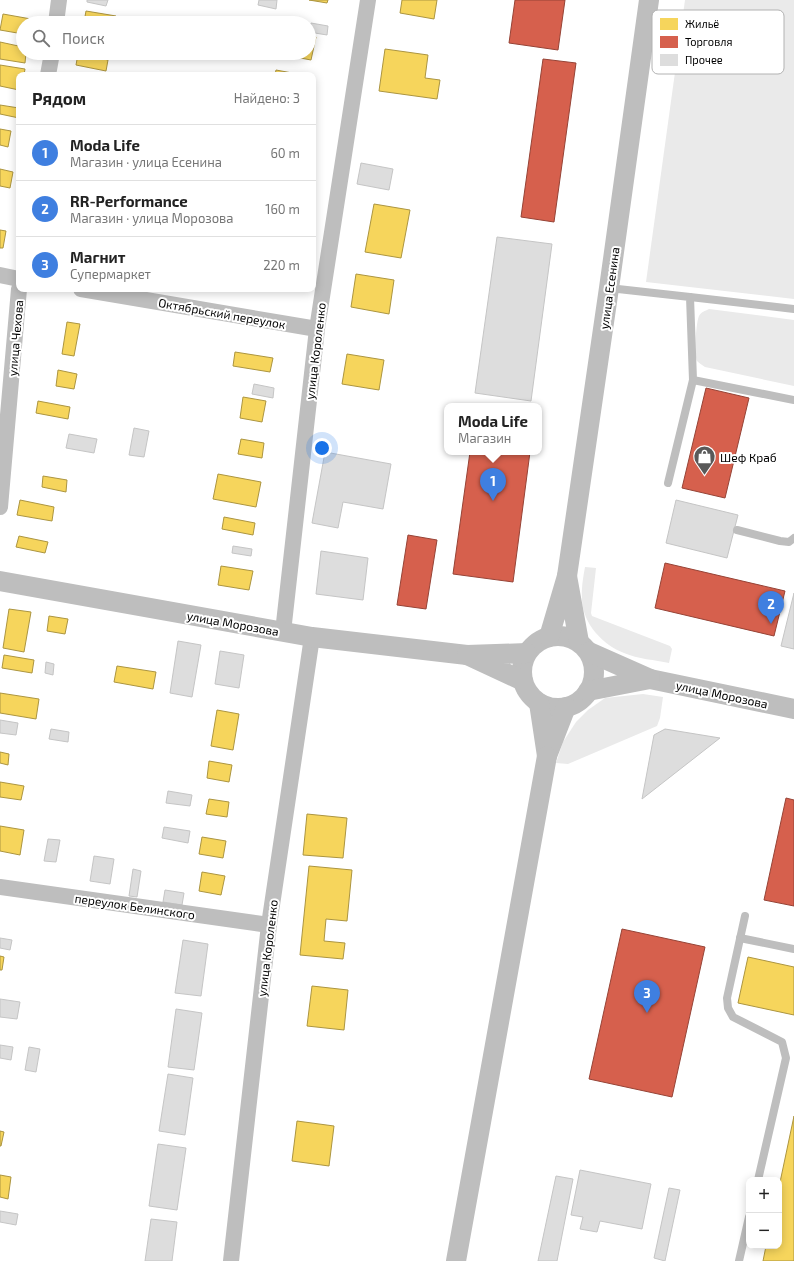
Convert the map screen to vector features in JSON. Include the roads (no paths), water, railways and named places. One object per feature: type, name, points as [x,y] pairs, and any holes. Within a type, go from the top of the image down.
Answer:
[{"type":"street","points":[[57,16],[59,0]]},
{"type":"street","name":"улица Короленко","points":[[283,632],[316,329],[368,0]]},
{"type":"street","name":"улица Есенина","points":[[567,576],[649,0]]},
{"type":"street","points":[[49,72],[51,60]]},
{"type":"street","points":[[0,275],[16,278]]},
{"type":"street","name":"улица Чехова","points":[[0,507],[19,292]]},
{"type":"street","name":"Октябрьский переулок","points":[[99,292],[316,329]]},
{"type":"street","points":[[549,637],[567,576]]},
{"type":"street","points":[[567,576],[584,647],[594,664],[593,678],[588,691],[578,701],[566,707],[552,708],[538,703],[528,694],[522,681],[522,667],[527,653],[536,643],[549,637],[563,636],[584,647],[650,679]]},
{"type":"street","name":"улица Морозова","points":[[0,581],[283,632],[467,655]]},
{"type":"street","name":"улица Короленко","points":[[231,1261],[269,925],[312,636]]},
{"type":"street","points":[[467,655],[527,653]]},
{"type":"street","points":[[467,655],[522,681]]},
{"type":"street","points":[[588,691],[650,679]]},
{"type":"street","name":"улица Морозова","points":[[650,679],[794,710]]},
{"type":"street","points":[[538,703],[547,756]]},
{"type":"street","points":[[456,1261],[547,756],[566,707]]},
{"type":"street","name":"переулок Белинского","points":[[0,887],[269,925]]},
{"type":"lane","points":[[609,288],[794,309]]},
{"type":"lane","points":[[668,483],[692,380],[690,297]]},
{"type":"lane","points":[[692,380],[794,400]]},
{"type":"lane","points":[[737,530],[780,541],[789,542],[794,538]]},
{"type":"lane","points":[[745,916],[727,998],[728,1008],[732,1017],[782,1042],[786,1058],[759,1177]]},
{"type":"lane","points":[[740,938],[794,949]]},
{"type":"lane","points":[[739,1261],[746,1230]]},
{"type":"place","name":"Шеф Краб","points":[[704,476]]},
{"type":"place","name":"Moda Life","points":[[493,501]]},
{"type":"place","name":"RR-Performance","points":[[771,624]]},
{"type":"place","name":"Магнит","points":[[647,1013]]}]
